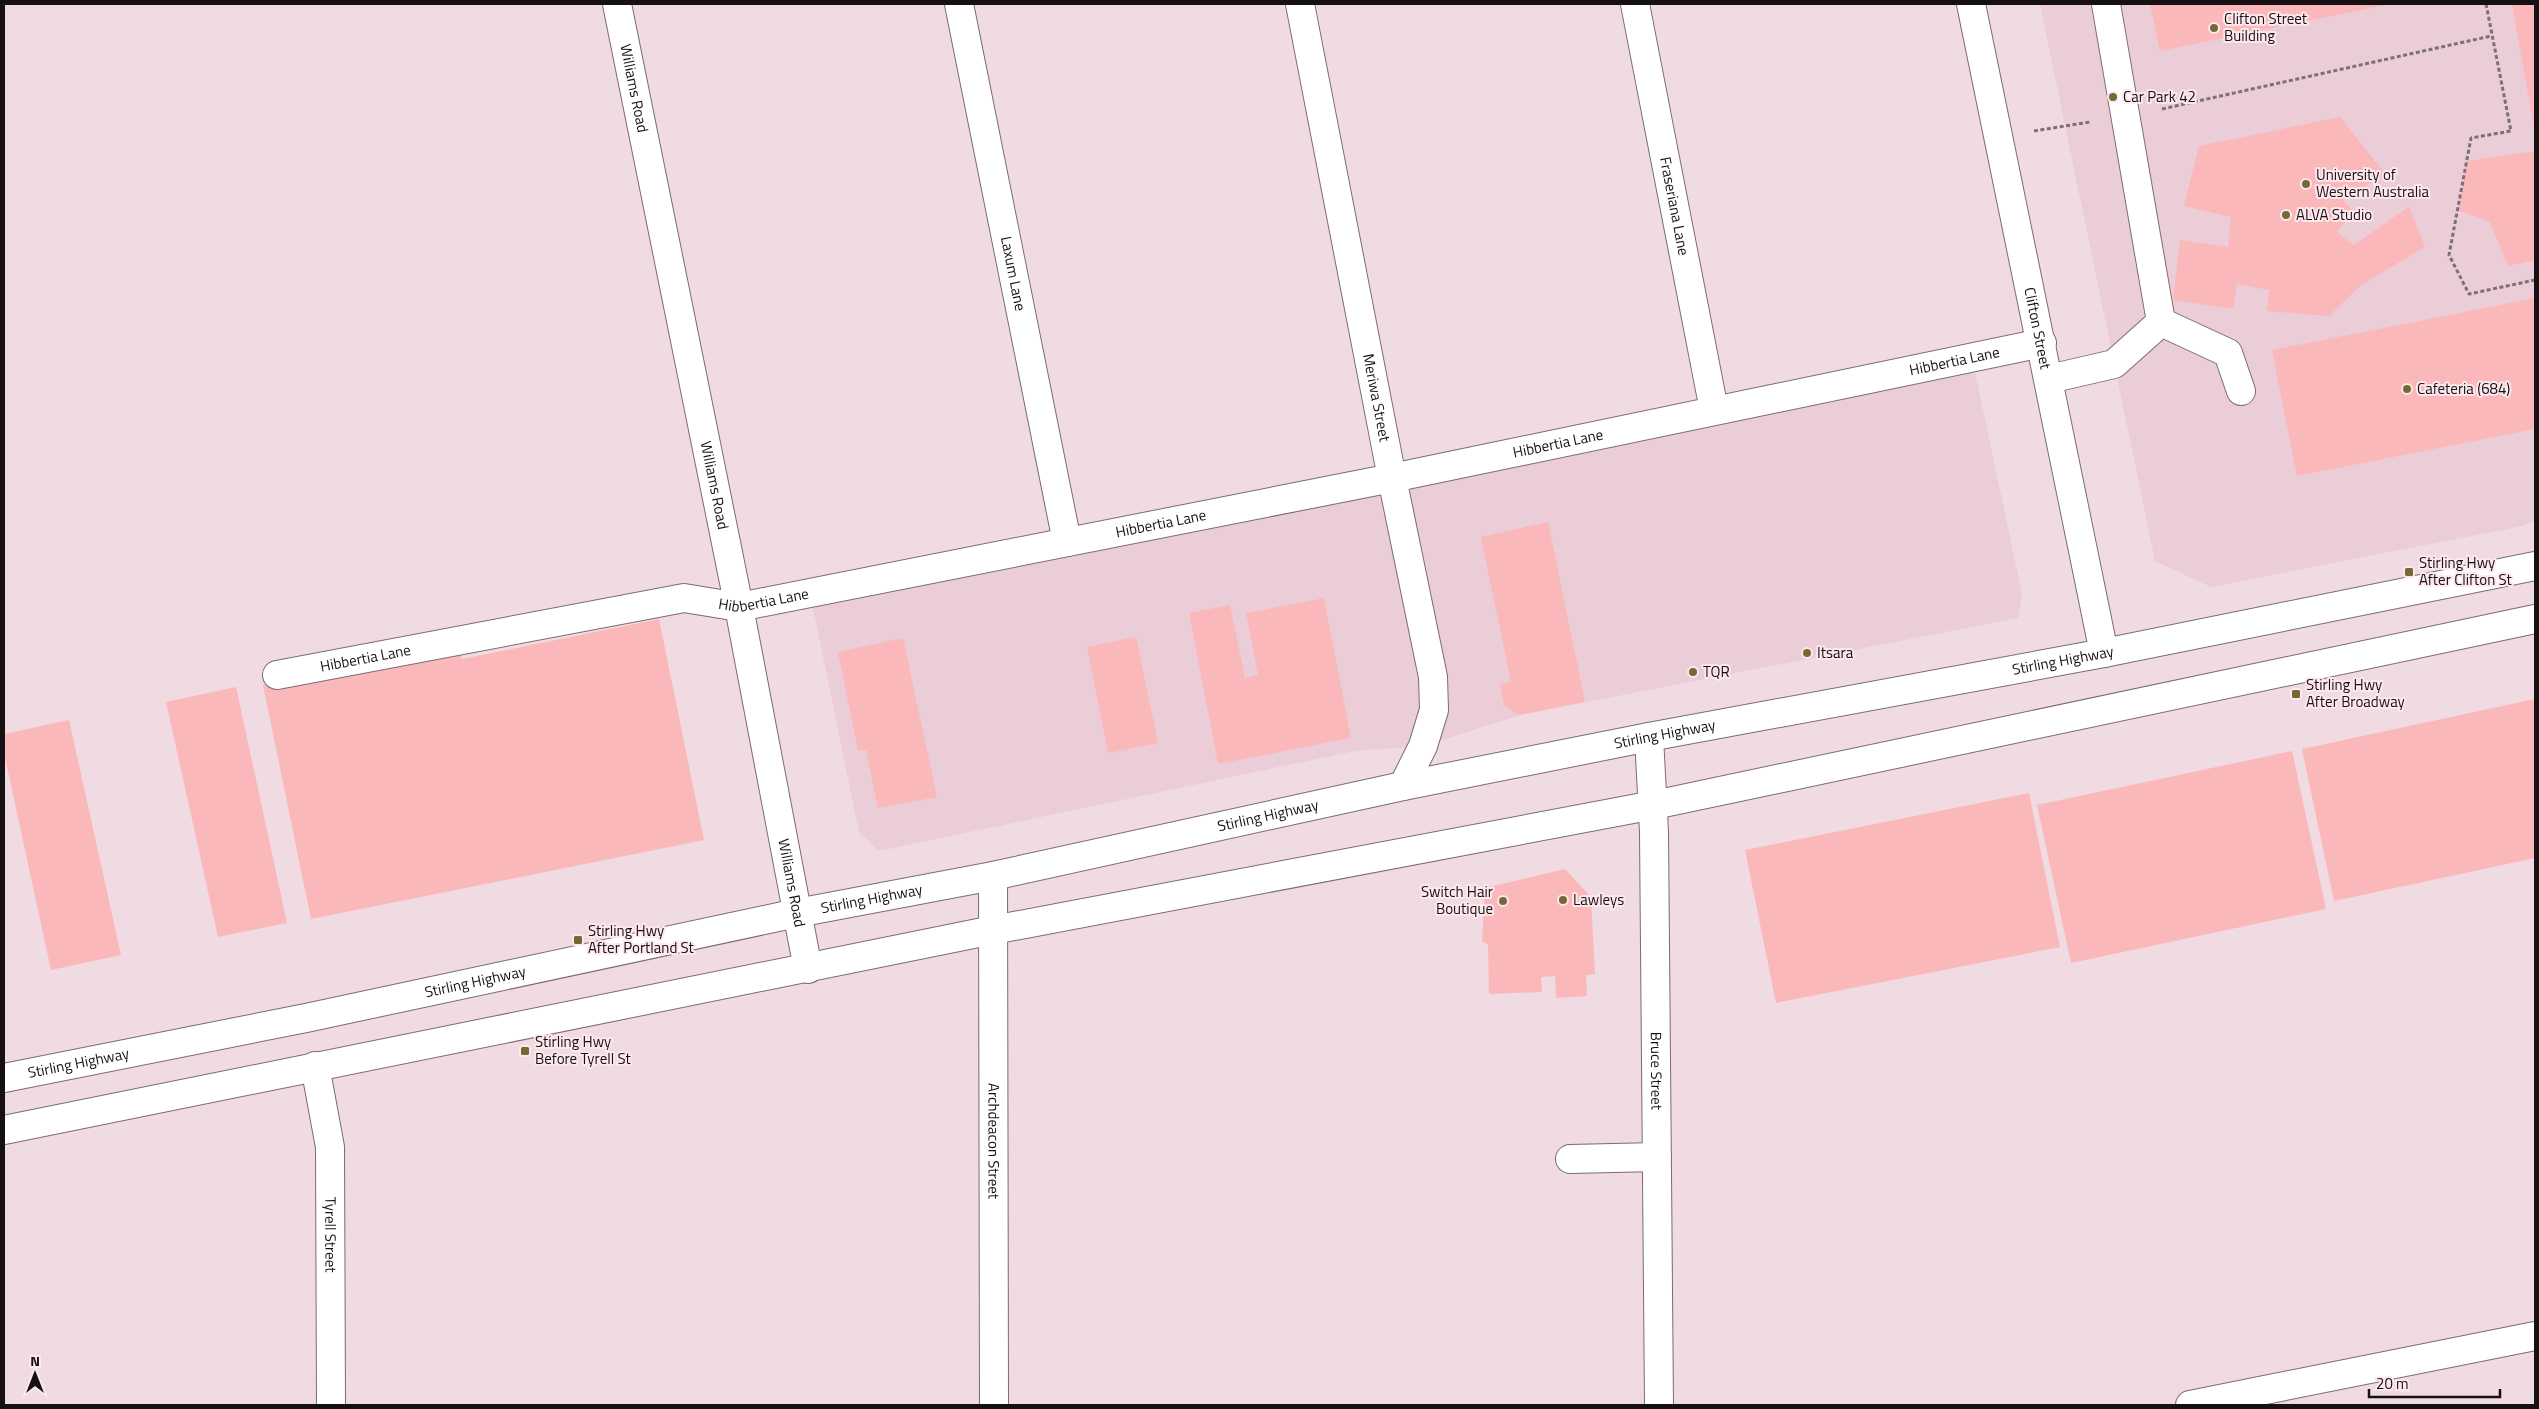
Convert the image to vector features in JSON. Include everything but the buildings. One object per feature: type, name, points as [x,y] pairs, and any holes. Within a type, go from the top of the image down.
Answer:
[{"type":"main road","name":"Williams Road","points":[[617,4],[739,607],[808,969]]},
{"type":"main road","name":"Laxum Lane","points":[[959,4],[1067,542]]},
{"type":"main road","name":"Meriwa Street","points":[[1300,4],[1392,478],[1433,677],[1434,710],[1423,746],[1403,786]]},
{"type":"main road","name":"Fraseriana Lane","points":[[1635,4],[1714,410]]},
{"type":"main road","name":"Clifton Street","points":[[1971,4],[2104,653]]},
{"type":"main road","points":[[2106,4],[2162,322]]},
{"type":"main road","points":[[2049,379],[2114,364],[2162,322]]},
{"type":"main road","points":[[2162,322],[2228,353],[2241,391]]},
{"type":"main road","name":"Hibbertia Lane","points":[[277,675],[684,598],[739,607],[1392,478],[2042,343]]},
{"type":"main road","name":"Stirling Highway","points":[[4,1078],[316,1016],[797,913],[993,876],[1403,786],[1649,737],[2104,653],[2535,566]]},
{"type":"main road","points":[[4,1130],[315,1066],[808,969],[993,930],[1654,805],[2535,619]]},
{"type":"main road","name":"Bruce Street","points":[[1649,737],[1654,805],[1659,1405]]},
{"type":"main road","name":"Archdeacon Street","points":[[993,876],[994,1405]]},
{"type":"main road","name":"Tyrell Street","points":[[315,1066],[330,1147],[331,1405]]},
{"type":"main road","points":[[1570,1159],[1657,1156]]},
{"type":"main road","points":[[2190,1405],[2535,1336]]},
{"type":"path","points":[[2486,4],[2511,131],[2471,138],[2449,256],[2469,294],[2535,280]]},
{"type":"path","points":[[1999,136],[2127,117],[2491,36]]},
{"type":"shaded area","name":"University of Western Australia","points":[[2040,4],[2535,4],[2535,521],[2522,526],[2211,587],[2155,561]]},
{"type":"shaded area","points":[[1972,358],[2022,594],[2018,618],[1520,715],[1423,746],[1355,751],[879,851],[859,832],[810,593]]},
{"type":"place","name":"Clifton Street Building","points":[[2214,28]]},
{"type":"place","name":"Car Park 42","points":[[2113,97]]},
{"type":"place","name":"University of Western Australia","points":[[2306,184]]},
{"type":"place","name":"ALVA Studio","points":[[2286,215]]},
{"type":"place","name":"Cafeteria (684)","points":[[2407,389]]},
{"type":"place","name":"Stirling Hwy After Clifton St","points":[[2409,572]]},
{"type":"place","name":"Itsara","points":[[1807,653]]},
{"type":"place","name":"TQR","points":[[1693,672]]},
{"type":"place","name":"Stirling Hwy After Broadway","points":[[2296,694]]},
{"type":"place","name":"Lawleys","points":[[1563,900]]},
{"type":"place","name":"Switch Hair Boutique","points":[[1503,901]]},
{"type":"place","name":"Stirling Hwy After Portland St","points":[[578,940]]},
{"type":"place","name":"Stirling Hwy Before Tyrell St","points":[[525,1051]]}]
